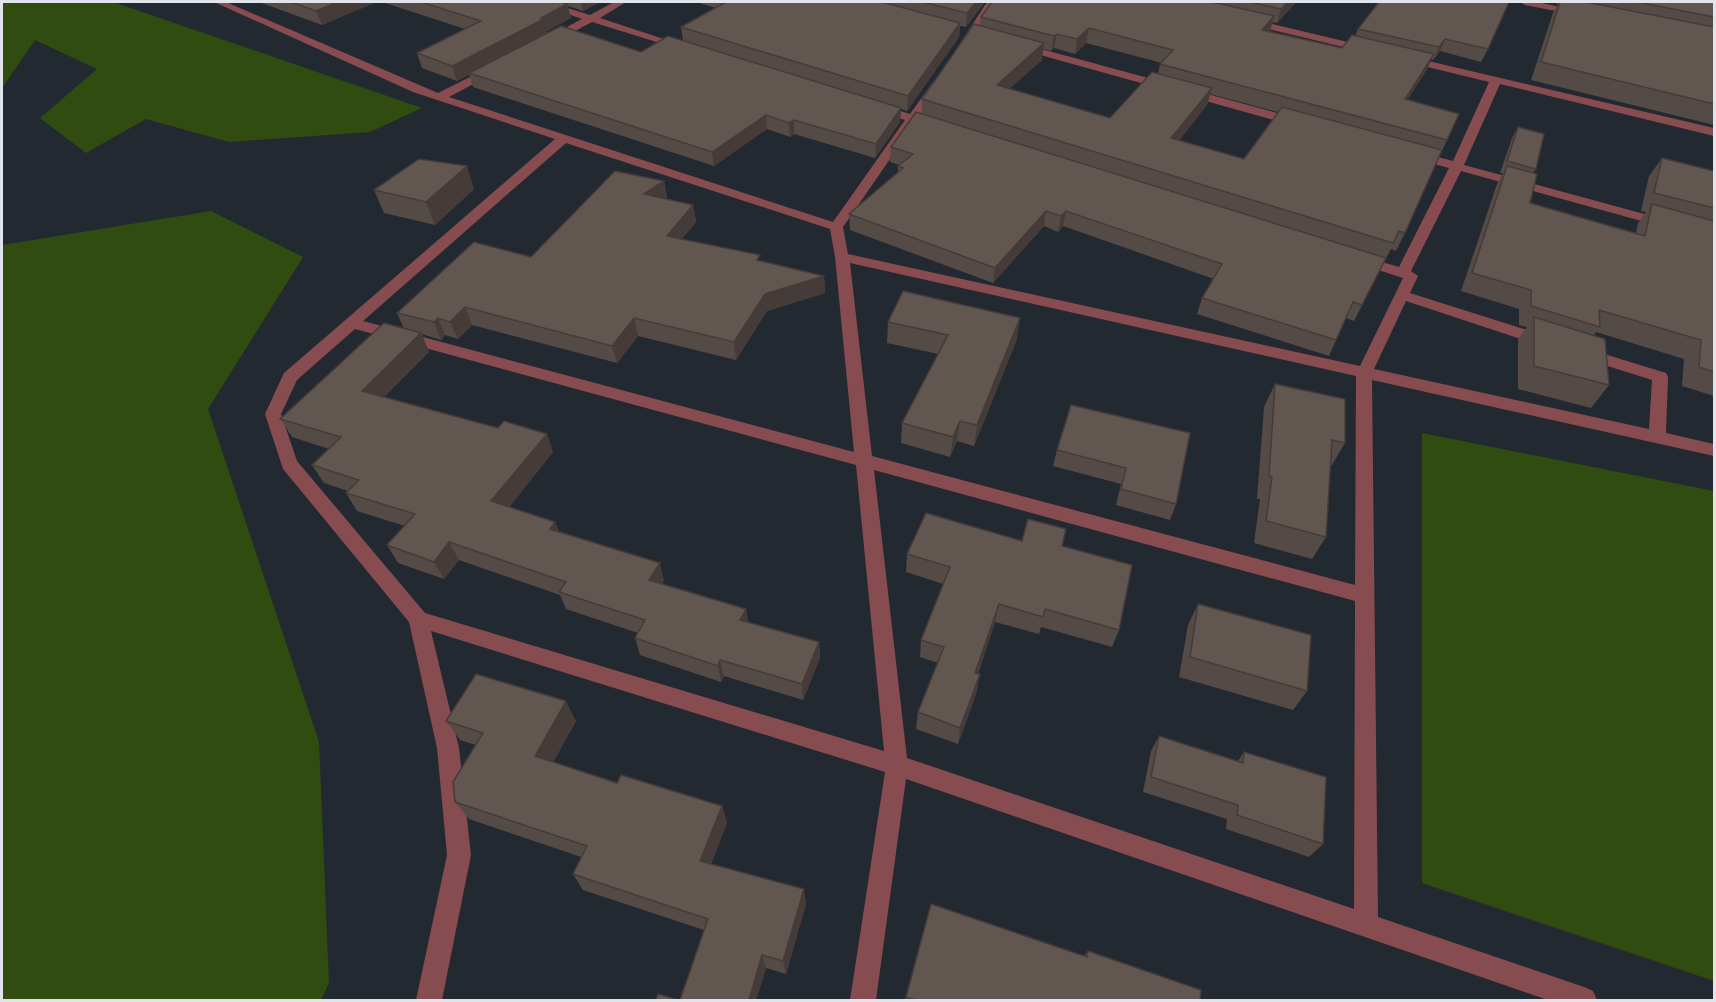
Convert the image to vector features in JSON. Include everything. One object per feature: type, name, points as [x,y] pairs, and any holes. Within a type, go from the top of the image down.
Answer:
[{"type":"street","points":[[219,2],[417,90],[836,227]]},
{"type":"street","points":[[539,2],[691,49]]},
{"type":"street","points":[[541,44],[621,2]]},
{"type":"street","points":[[863,1000],[897,765],[842,257],[836,227],[992,2]]},
{"type":"street","points":[[1525,2],[1592,15]]},
{"type":"street","points":[[1234,18],[1714,132]]},
{"type":"street","points":[[1006,43],[1307,125]]},
{"type":"street","points":[[440,98],[501,66]]},
{"type":"street","points":[[1403,274],[1457,166],[1496,80]]},
{"type":"street","points":[[868,105],[946,129]]},
{"type":"street","points":[[429,1000],[459,855],[448,748],[418,619],[289,464],[273,414],[290,377],[564,138]]},
{"type":"street","points":[[1399,150],[1714,237]]},
{"type":"street","points":[[1346,255],[1411,276],[1364,374],[1366,925]]},
{"type":"street","points":[[842,257],[1714,450]]},
{"type":"street","points":[[1402,295],[1660,377],[1658,438]]},
{"type":"street","points":[[352,323],[1364,595]]},
{"type":"street","points":[[418,619],[897,765],[1584,1000]]},
{"type":"green space","points":[[2,2],[113,2],[422,108],[370,132],[229,142],[146,119],[86,153],[40,118],[97,69],[35,40],[2,88]]},
{"type":"green space","points":[[211,211],[303,257],[208,409],[319,742],[329,983],[321,1000],[2,1000],[2,245]]},
{"type":"green space","points":[[1422,433],[1714,491],[1714,981],[1422,883]]},
{"type":"building","points":[[291,2],[337,2],[316,11]]},
{"type":"building","points":[[421,2],[561,2],[567,4],[541,18],[544,19],[452,66],[417,53],[481,21]]},
{"type":"building","points":[[726,2],[882,2],[960,23],[908,96],[681,27]]},
{"type":"building","points":[[923,2],[976,2],[967,13]]},
{"type":"building","points":[[992,2],[1212,2],[1274,16],[1262,30],[1342,48],[1352,35],[1434,54],[1405,99],[1459,114],[1447,140],[1160,64],[1173,50],[1089,28],[1077,39],[1057,34],[1054,36],[981,17]]},
{"type":"building","points":[[1250,2],[1288,2],[1281,9]]},
{"type":"building","points":[[1379,2],[1509,2],[1488,49],[1445,39],[1439,47],[1358,29]]},
{"type":"building","points":[[1560,2],[1586,2],[1714,27],[1714,104],[1541,62]]},
{"type":"building","points":[[1637,2],[1714,2],[1714,17]]},
{"type":"building","points":[[974,24],[1044,43],[997,85],[1110,118],[1152,72],[1212,88],[1171,138],[1244,159],[1282,107],[1442,150],[1405,233],[1399,231],[1393,243],[922,99]]},
{"type":"building","points":[[561,26],[641,52],[668,36],[901,108],[876,144],[794,120],[789,123],[766,115],[712,152],[469,73]]},
{"type":"building","points":[[916,112],[1386,258],[1362,305],[1353,302],[1336,340],[1202,298],[1222,264],[1066,211],[1061,216],[1046,211],[995,268],[849,214],[903,168],[898,166],[913,154],[891,147]]},
{"type":"building","points":[[1518,127],[1544,134],[1536,169],[1507,161]]},
{"type":"building","points":[[1662,158],[1714,171],[1714,208],[1654,193]]},
{"type":"building","points":[[419,159],[467,166],[426,202],[374,190]]},
{"type":"building","points":[[1507,166],[1537,174],[1530,203],[1645,236],[1652,204],[1714,221],[1714,372],[1699,367],[1701,340],[1599,310],[1600,327],[1531,306],[1531,290],[1472,273]]},
{"type":"building","points":[[615,171],[664,181],[644,194],[693,205],[667,236],[760,255],[757,260],[824,276],[765,294],[734,342],[634,318],[612,346],[465,307],[450,322],[438,318],[434,322],[397,313],[474,242],[531,257]]},
{"type":"building","points":[[903,291],[1020,318],[977,425],[960,421],[953,437],[902,423],[948,335],[888,322]]},
{"type":"building","points":[[1534,317],[1605,339],[1609,385],[1534,366]]},
{"type":"building","points":[[384,323],[421,333],[362,391],[498,428],[504,421],[547,434],[491,501],[555,522],[550,529],[660,563],[649,580],[746,609],[740,620],[819,642],[802,684],[720,660],[718,666],[635,638],[645,620],[559,592],[566,582],[449,542],[434,562],[387,545],[415,514],[346,493],[359,480],[312,465],[341,437],[280,419]]},
{"type":"building","points":[[1275,384],[1345,399],[1345,443],[1332,440],[1326,537],[1266,521],[1272,477],[1269,476]]},
{"type":"building","points":[[1071,405],[1190,433],[1176,504],[1121,489],[1126,468],[1057,450]]},
{"type":"building","points":[[926,513],[1022,541],[1028,519],[1066,529],[1062,546],[1132,565],[1119,630],[1045,609],[1043,617],[999,604],[975,673],[980,674],[960,728],[918,712],[944,647],[921,640],[950,567],[907,554]]},
{"type":"building","points":[[1198,604],[1311,635],[1307,691],[1190,657]]},
{"type":"building","points":[[476,674],[566,701],[535,756],[617,783],[621,775],[722,806],[700,861],[804,889],[783,961],[762,955],[749,1000],[680,1000],[708,919],[573,874],[587,846],[455,802],[453,782],[483,733],[446,721]]},
{"type":"building","points":[[1159,736],[1243,763],[1244,752],[1326,777],[1323,844],[1237,815],[1238,805],[1151,777]]},
{"type":"building","points":[[931,904],[1087,957],[1088,951],[1201,990],[1200,1000],[916,1000],[906,997]]},
{"type":"building","points":[[658,994],[678,1000],[656,1000]]}]
